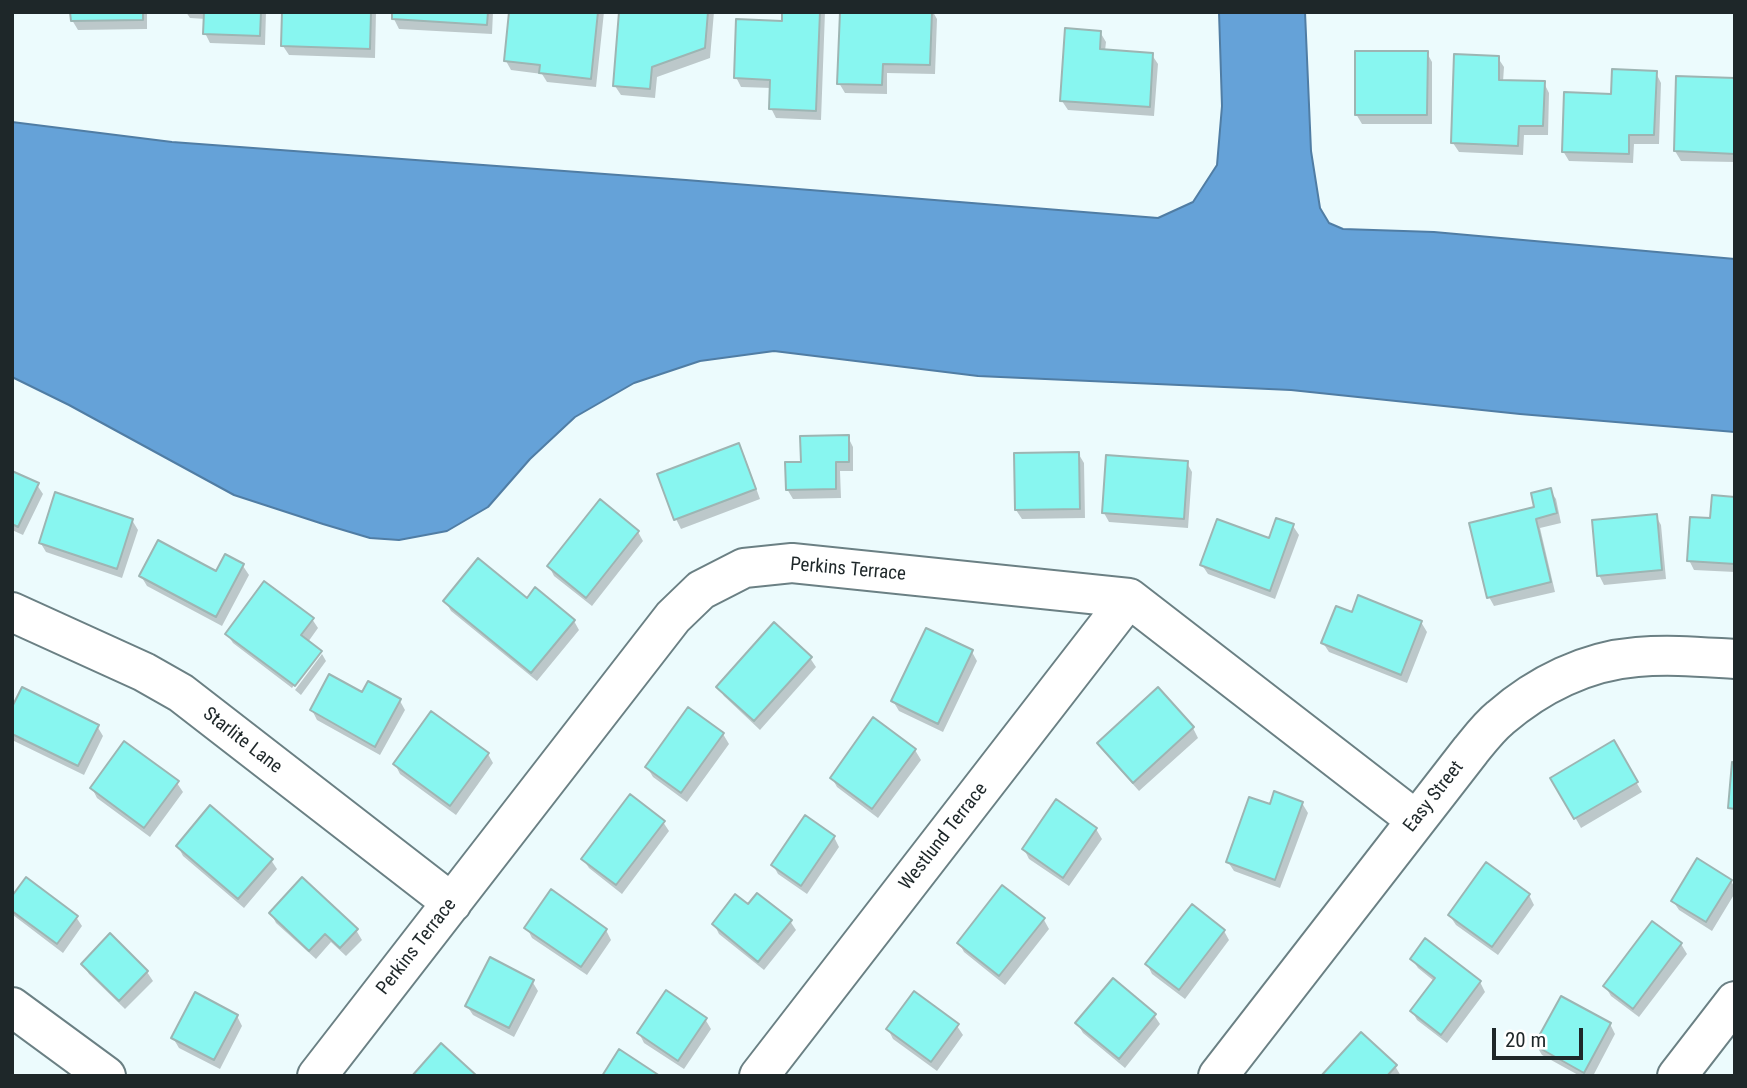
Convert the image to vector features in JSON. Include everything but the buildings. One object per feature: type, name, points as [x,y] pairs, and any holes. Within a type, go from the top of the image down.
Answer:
[{"type":"street","name":"Perkins Terrace","points":[[317,1076],[673,617],[701,590],[744,568],[792,563],[1129,598]]},
{"type":"street","points":[[1129,598],[1416,820]]},
{"type":"street","name":"Westlund Terrace","points":[[758,1076],[1129,598]]},
{"type":"street","name":"Starlite Lane","points":[[12,612],[144,671],[181,693],[452,903]]},
{"type":"street","name":"Easy Street","points":[[1218,1076],[1471,750],[1498,720],[1528,696],[1562,677],[1597,664],[1635,657],[1673,655],[1735,659]]},
{"type":"street","points":[[12,1007],[106,1076]]},
{"type":"street","points":[[1677,1076],[1728,1022]]},
{"type":"water","points":[[1219,12],[1305,12],[1311,151],[1320,208],[1329,223],[1343,229],[1434,232],[1735,259],[1735,432],[1520,414],[1291,390],[978,376],[774,351],[700,361],[634,383],[575,417],[530,459],[488,507],[447,531],[399,540],[370,538],[234,495],[12,377],[12,122],[172,142],[1158,218],[1193,202],[1217,165],[1222,106]]}]
